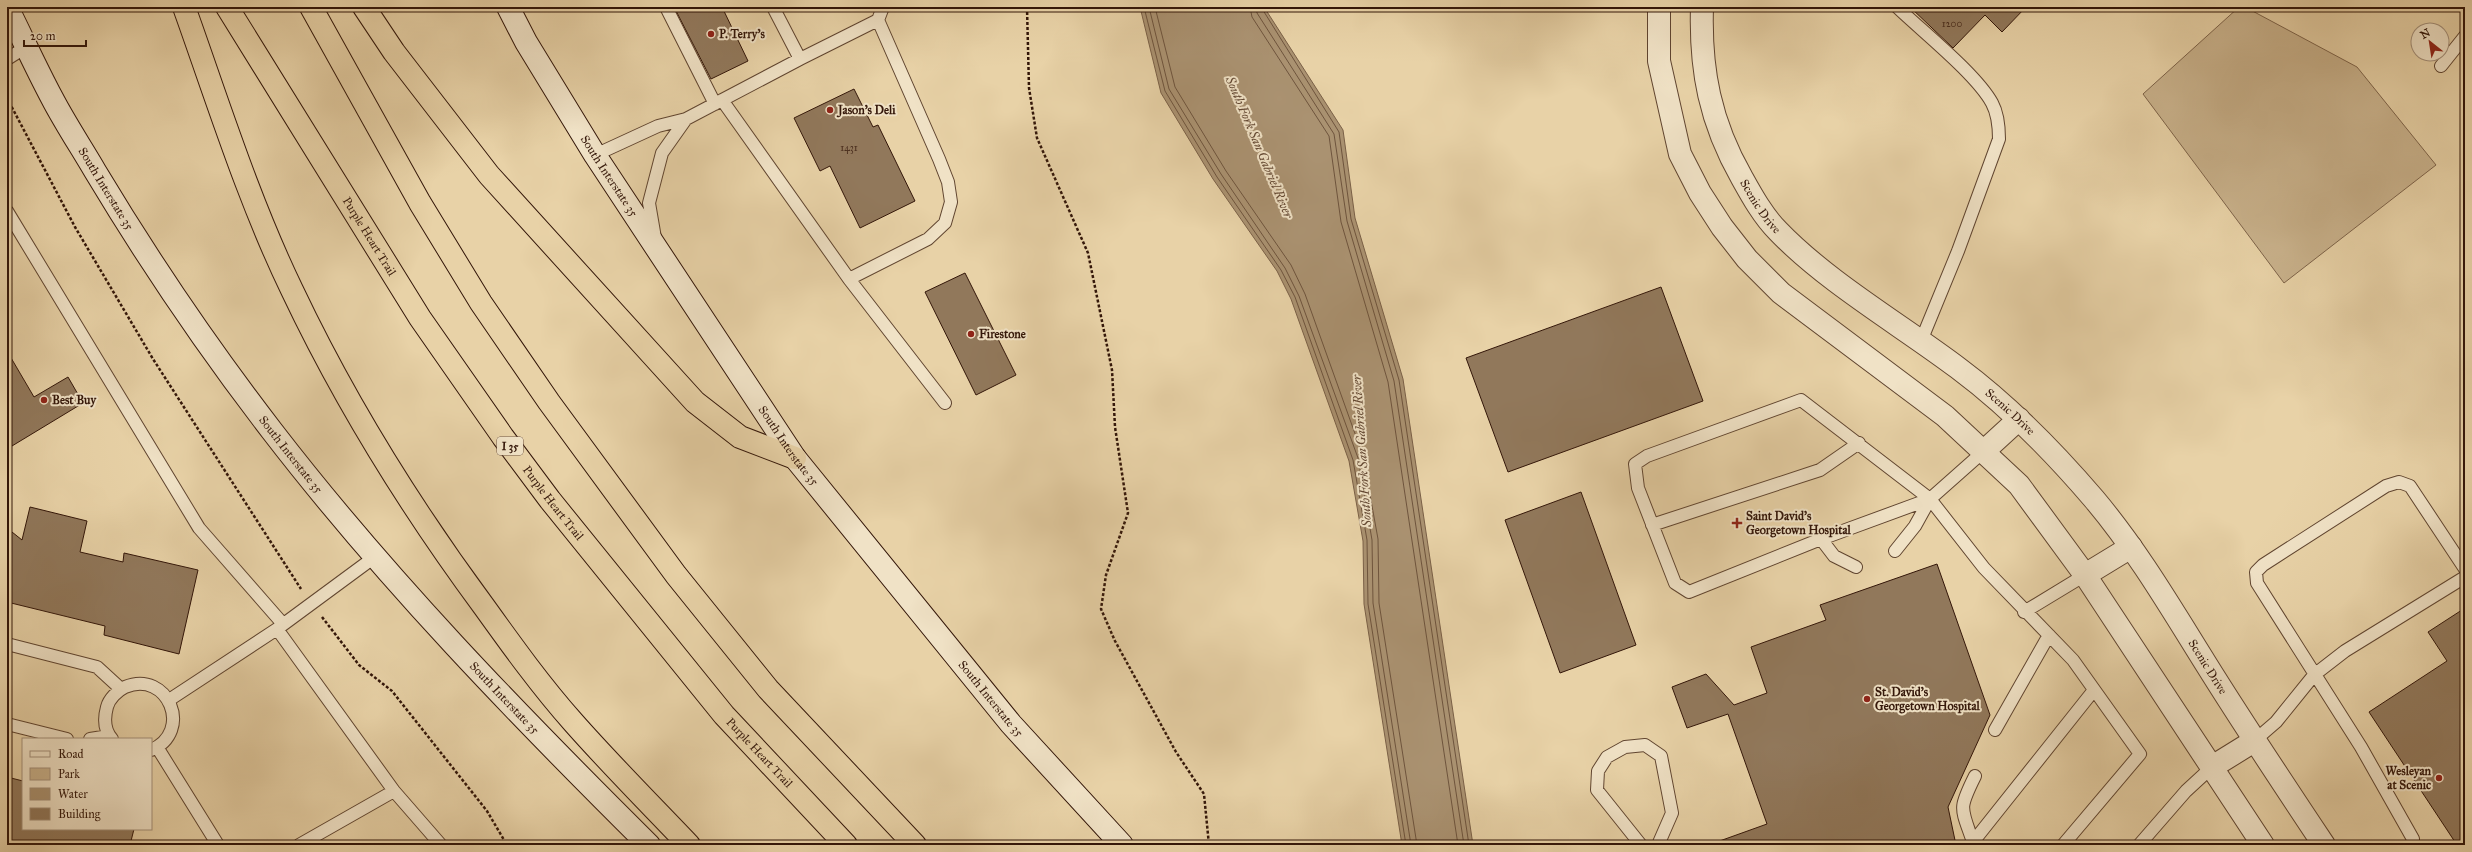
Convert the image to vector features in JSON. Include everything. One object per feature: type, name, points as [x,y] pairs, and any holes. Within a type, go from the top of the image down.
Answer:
[{"type":"highway","points":[[184,7],[256,209],[334,374],[380,455],[452,563],[520,656],[572,721],[689,845]]},
{"type":"highway","name":"Purple Heart Trail","points":[[227,7],[420,318],[503,437],[595,556],[724,715],[846,845]]},
{"type":"highway","points":[[311,7],[420,203],[481,303],[549,402],[676,575],[763,683],[915,845]]},
{"type":"highway","points":[[364,7],[394,52],[489,175],[695,402],[740,437],[795,458]]},
{"type":"street","name":"South Interstate 35","points":[[7,7],[52,100],[125,222],[188,315],[273,432],[376,556],[446,635],[551,747],[649,845]]},
{"type":"street","name":"South Interstate 35","points":[[508,7],[526,42],[594,155],[795,458],[1011,724],[1117,839]]},
{"type":"street","points":[[1659,7],[1659,61],[1680,154],[1700,193],[1722,227],[1747,260],[1781,293],[1945,416],[2019,485],[2085,575],[2263,845]]},
{"type":"street","name":"Scenic Drive","points":[[1702,7],[1701,34],[1705,78],[1713,116],[1729,155],[1752,197],[1778,231],[1822,269],[1960,369],[2019,418],[2070,472],[2131,546],[2254,740],[2324,845]]},
{"type":"street","points":[[1983,452],[2019,418]]},
{"type":"street","points":[[2085,575],[2131,546]]},
{"type":"street","points":[[2212,767],[2254,740]]},
{"type":"lane","points":[[666,7],[718,102],[849,279],[945,403]]},
{"type":"lane","points":[[773,7],[800,59]]},
{"type":"lane","points":[[594,155],[658,126],[686,119],[878,20],[884,7]]},
{"type":"lane","points":[[1897,7],[1969,75],[1992,103],[2000,125],[1996,147],[1921,341]]},
{"type":"lane","points":[[849,279],[928,239],[945,223],[951,202],[948,182],[939,159],[878,20]]},
{"type":"lane","points":[[2441,66],[2465,36]]},
{"type":"lane","points":[[7,58],[26,47]]},
{"type":"lane","points":[[657,251],[650,203],[662,153],[686,119]]},
{"type":"lane","points":[[7,210],[199,528],[280,627],[394,792],[438,844]]},
{"type":"lane","points":[[1930,499],[1821,539],[1689,592],[1675,583],[1638,488],[1635,464],[1647,456],[1801,400],[1930,499],[1984,568],[2024,612],[2049,635],[2072,660],[2140,754],[2063,845]]},
{"type":"lane","points":[[1652,525],[1820,470],[1859,444]]},
{"type":"lane","points":[[1895,551],[1915,526],[1930,499],[1983,452]]},
{"type":"lane","points":[[2413,839],[2361,748],[2257,583],[2256,572],[2263,565],[2386,486],[2399,482],[2410,486],[2465,569]]},
{"type":"lane","points":[[1821,539],[1834,556],[1856,567]]},
{"type":"lane","points":[[169,700],[280,627],[376,556]]},
{"type":"lane","points":[[2024,612],[2085,575]]},
{"type":"lane","points":[[2254,740],[2276,722],[2314,675],[2345,652],[2465,577]]},
{"type":"lane","points":[[1995,730],[2049,635]]},
{"type":"lane","points":[[7,644],[97,667],[121,689]]},
{"type":"lane","points":[[111,738],[105,716],[107,705],[121,689],[142,684],[162,692],[169,700],[174,721],[165,740],[154,749],[218,845]]},
{"type":"lane","points":[[1973,844],[2094,690]]},
{"type":"lane","points":[[7,724],[63,738]]},
{"type":"lane","points":[[1641,845],[1597,790],[1598,771],[1607,757],[1625,747],[1645,745],[1661,756],[1672,813],[1658,845]]},
{"type":"lane","points":[[2139,845],[2186,791],[2212,767]]},
{"type":"lane","points":[[1973,844],[1962,812],[1962,802],[1975,776]]},
{"type":"lane","points":[[299,845],[394,792]]},
{"type":"path","points":[[1027,7],[1029,88],[1037,138],[1088,253],[1112,370],[1115,427],[1128,513],[1106,575],[1101,609],[1115,641],[1176,752],[1204,794],[1209,845]]},
{"type":"path","points":[[7,98],[75,227],[149,352],[301,589]]},
{"type":"path","points":[[320,616],[359,665],[397,697],[487,810],[507,845]]},
{"type":"green space","points":[[2239,7],[2245,7],[2357,67],[2436,165],[2284,283],[2143,94]]},
{"type":"water","name":"South Fork San Gabriel River","points":[[1140,7],[1264,7],[1343,130],[1355,218],[1403,379],[1473,845],[1402,845],[1364,604],[1363,541],[1349,461],[1291,299],[1277,271],[1213,179],[1161,93]]},
{"type":"building","name":"P. Terry's","points":[[674,7],[722,7],[748,61],[711,79]]},
{"type":"building","points":[[1910,7],[2026,7],[2002,32],[1985,15],[1953,48]]},
{"type":"building","points":[[854,89],[873,127],[878,125],[915,201],[860,228],[830,166],[820,171],[794,118]]},
{"type":"building","name":"Firestone","points":[[965,273],[1016,375],[976,395],[925,292]]},
{"type":"building","points":[[1661,287],[1703,401],[1508,472],[1466,358]]},
{"type":"building","name":"Best Buy","points":[[7,351],[34,397],[68,377],[83,403],[7,449]]},
{"type":"building","points":[[1581,492],[1636,645],[1560,673],[1505,520]]},
{"type":"building","points":[[30,507],[87,521],[80,552],[123,562],[124,553],[198,570],[179,654],[104,635],[105,626],[7,602],[7,528],[22,540]]},
{"type":"building","name":"St. David's Georgetown Hospital","points":[[1937,564],[1990,715],[1948,807],[1956,845],[1715,845],[1714,843],[1767,824],[1728,714],[1687,728],[1672,687],[1706,674],[1734,705],[1767,693],[1751,647],[1826,620],[1820,605]]},
{"type":"building","name":"Wesleyan at Scenic","points":[[2465,608],[2465,845],[2457,845],[2369,712],[2447,661],[2428,632]]},
{"type":"building","points":[[7,777],[22,781],[22,830],[134,830],[130,845],[7,845]]},
{"type":"place","name":"P. Terry's","points":[[711,34]]},
{"type":"place","name":"Jason's Deli","points":[[830,110]]},
{"type":"place","name":"Firestone","points":[[971,334]]},
{"type":"place","name":"Best Buy","points":[[44,400]]},
{"type":"place","name":"Saint David's Georgetown Hospital","points":[[1737,523]]},
{"type":"place","name":"St. David's Georgetown Hospital","points":[[1867,699]]},
{"type":"place","name":"Wesleyan at Scenic","points":[[2439,778]]}]
